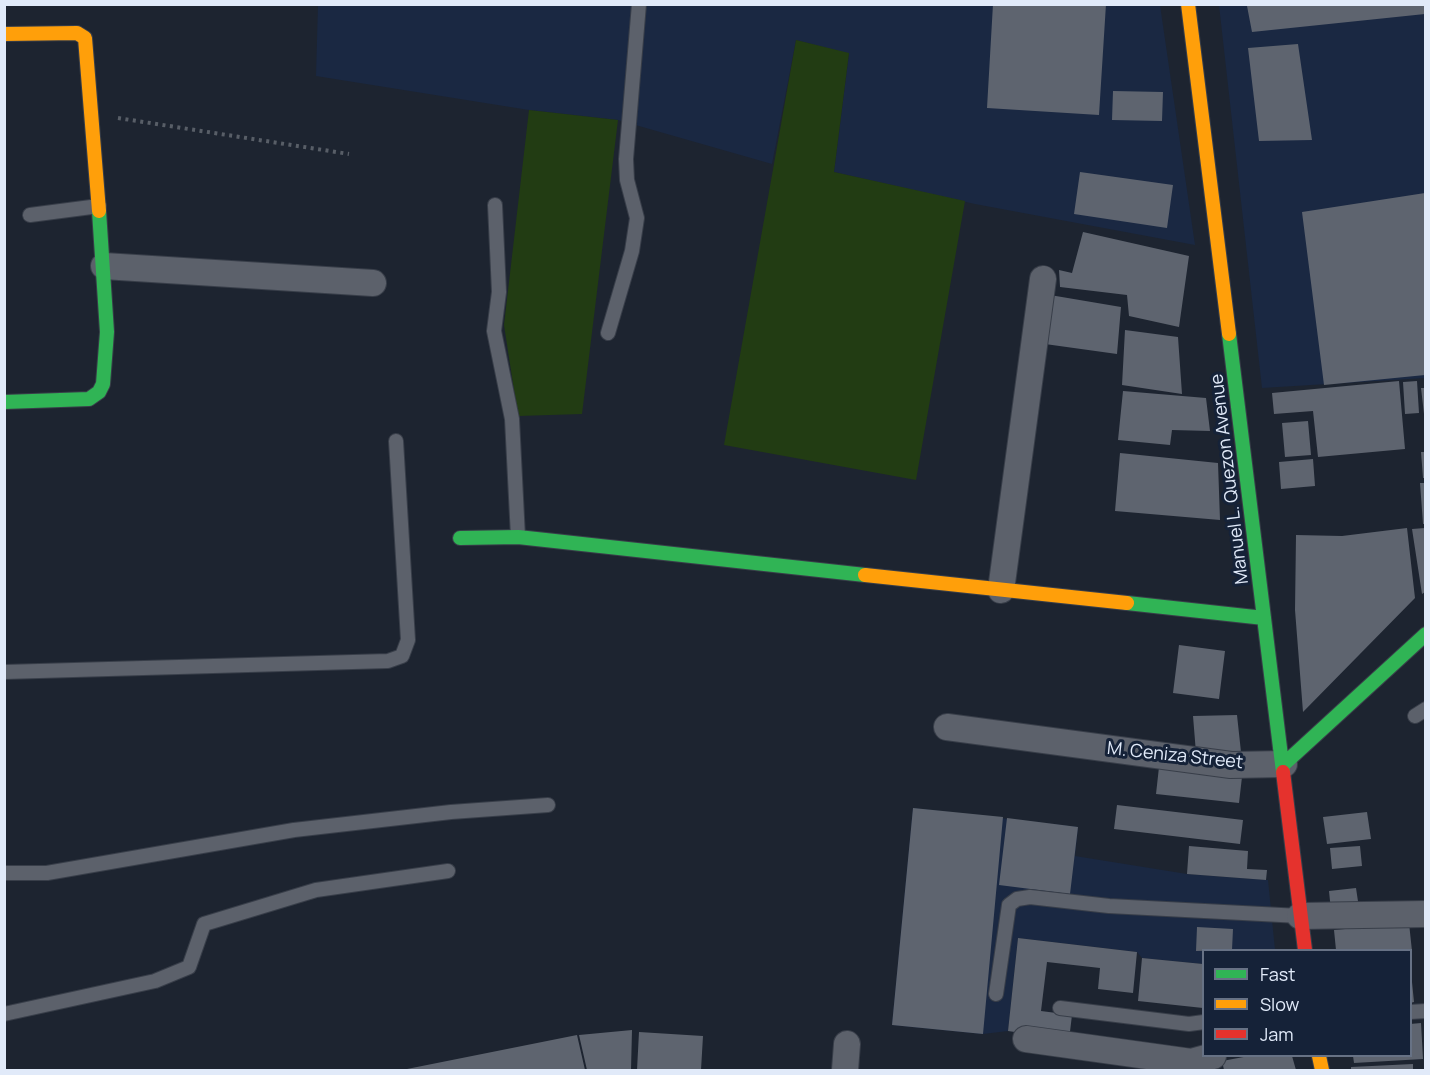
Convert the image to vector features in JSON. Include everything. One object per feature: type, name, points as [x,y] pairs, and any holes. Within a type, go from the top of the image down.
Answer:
[{"type":"street","name":"Manuel L. Quezon Avenue","points":[[1188,4],[1284,764],[1305,949]]},
{"type":"street","points":[[4,34],[77,33],[85,38],[104,266],[107,332],[103,384],[99,392],[89,399],[4,402]]},
{"type":"street","points":[[104,266],[373,283]]},
{"type":"street","points":[[1001,591],[1043,279]]},
{"type":"street","points":[[460,538],[518,537],[1264,618]]},
{"type":"street","points":[[1284,764],[1425,634]]},
{"type":"street","name":"M. Ceniza Street","points":[[947,727],[1231,765],[1284,764]]},
{"type":"street","points":[[1300,916],[1425,914]]},
{"type":"street","points":[[1026,1039],[1191,1062],[1209,1057]]},
{"type":"street","points":[[845,1071],[847,1044]]},
{"type":"lane","points":[[608,333],[632,251],[637,218],[627,180],[627,159],[639,4]]},
{"type":"lane","points":[[495,205],[499,292],[494,331],[512,419],[518,537]]},
{"type":"lane","points":[[30,216],[99,206]]},
{"type":"lane","points":[[4,672],[388,661],[402,656],[408,640],[396,441]]},
{"type":"lane","points":[[4,873],[58,871],[294,830],[451,812],[548,805]]},
{"type":"lane","points":[[4,1014],[155,981],[189,967],[204,924],[316,890],[448,871]]},
{"type":"lane","points":[[996,994],[1009,905],[1017,899],[1030,897],[1109,906],[1300,916]]},
{"type":"lane","points":[[1060,1008],[1189,1024],[1202,1022]]},
{"type":"path","points":[[92,114],[349,153]]},
{"type":"shaded area","points":[[318,5],[1160,5],[1195,245],[975,204],[834,172],[849,54],[796,40],[772,164],[618,120],[529,110],[316,76]]},
{"type":"shaded area","points":[[1219,5],[1425,5],[1425,378],[1262,388]]},
{"type":"shaded area","points":[[913,808],[1078,827],[1075,856],[1187,874],[1268,880],[1275,949],[1202,949],[1202,964],[1142,958],[1137,952],[1018,938],[1008,1031],[983,1034],[892,1025]]},
{"type":"green space","points":[[796,40],[849,53],[834,172],[965,201],[916,480],[724,445]]},
{"type":"green space","points":[[529,110],[618,120],[582,414],[518,416],[504,325]]},
{"type":"building","points":[[993,4],[1106,4],[1099,115],[987,108]]},
{"type":"building","points":[[1425,4],[1425,14],[1252,32],[1247,6]]},
{"type":"building","points":[[1298,44],[1312,140],[1259,141],[1248,48]]},
{"type":"building","points":[[1113,91],[1163,92],[1162,121],[1112,120]]},
{"type":"building","points":[[1080,172],[1173,185],[1167,228],[1074,214]]},
{"type":"building","points":[[1425,193],[1425,375],[1324,385],[1302,212]]},
{"type":"building","points":[[1083,232],[1189,256],[1179,327],[1129,316],[1127,295],[1060,287],[1059,270],[1072,273]]},
{"type":"building","points":[[1050,295],[1121,307],[1117,354],[1045,344]]},
{"type":"building","points":[[1125,330],[1178,337],[1182,394],[1122,385]]},
{"type":"building","points":[[1399,381],[1405,449],[1318,457],[1313,411],[1274,414],[1272,393]]},
{"type":"building","points":[[1417,381],[1419,413],[1405,414],[1403,382]]},
{"type":"building","points":[[1421,388],[1425,388],[1425,414],[1424,414]]},
{"type":"building","points":[[1123,391],[1206,398],[1210,431],[1172,430],[1170,445],[1118,440]]},
{"type":"building","points":[[1308,421],[1311,455],[1285,457],[1282,423]]},
{"type":"building","points":[[1421,452],[1425,452],[1425,478],[1423,478]]},
{"type":"building","points":[[1120,453],[1218,463],[1220,520],[1115,511]]},
{"type":"building","points":[[1313,459],[1315,486],[1281,489],[1279,462]]},
{"type":"building","points":[[1420,483],[1425,483],[1425,524],[1423,524]]},
{"type":"building","points":[[1407,528],[1415,598],[1303,712],[1295,610],[1296,535],[1342,536]]},
{"type":"building","points":[[1425,528],[1425,592],[1422,594],[1412,529]]},
{"type":"building","points":[[1179,645],[1225,651],[1219,699],[1173,693]]},
{"type":"building","points":[[1237,715],[1241,752],[1196,753],[1193,716]]},
{"type":"building","points":[[1159,767],[1242,777],[1239,803],[1156,794]]},
{"type":"building","points":[[1117,805],[1243,820],[1240,844],[1114,829]]},
{"type":"building","points":[[913,808],[1003,817],[983,1034],[892,1025]]},
{"type":"building","points":[[1367,812],[1371,839],[1327,844],[1323,817]]},
{"type":"building","points":[[1007,818],[1078,827],[1070,894],[999,885]]},
{"type":"building","points":[[1189,846],[1248,851],[1247,869],[1267,870],[1266,880],[1187,874]]},
{"type":"building","points":[[1360,846],[1362,866],[1332,869],[1330,848]]},
{"type":"building","points":[[1356,888],[1359,908],[1331,911],[1329,891]]},
{"type":"building","points":[[1409,923],[1412,949],[1336,949],[1334,930]]},
{"type":"building","points":[[1197,927],[1233,929],[1232,949],[1196,951]]},
{"type":"building","points":[[1018,938],[1137,952],[1133,993],[1098,989],[1100,968],[1047,962],[1041,1011],[1072,1015],[1069,1040],[1008,1031]]},
{"type":"building","points":[[1142,958],[1202,964],[1202,1008],[1138,1001]]},
{"type":"building","points":[[1421,1023],[1423,1059],[1354,1063],[1353,1057],[1412,1057],[1412,1024]]},
{"type":"building","points":[[632,1030],[631,1070],[587,1070],[579,1035]]},
{"type":"building","points":[[639,1032],[703,1036],[701,1070],[637,1070]]},
{"type":"building","points":[[577,1035],[585,1070],[407,1070],[407,1069]]},
{"type":"building","points":[[1244,1057],[1292,1057],[1296,1070],[1224,1070],[1222,1061]]},
{"type":"building","points":[[1413,1064],[1413,1070],[1351,1070],[1351,1067]]},
{"type":"traffic: fast","points":[[4,402],[89,399],[99,392],[103,384],[107,332],[99,211]]},
{"type":"traffic: fast","points":[[1229,334],[1283,772]]},
{"type":"traffic: fast","points":[[460,538],[518,537],[865,575]]},
{"type":"traffic: fast","points":[[1127,603],[1264,618]]},
{"type":"traffic: fast","points":[[1284,764],[1426,634]]},
{"type":"traffic: slow","points":[[1188,4],[1229,334]]},
{"type":"traffic: slow","points":[[4,34],[77,33],[85,38],[99,211]]},
{"type":"traffic: slow","points":[[865,575],[1127,603]]},
{"type":"traffic: slow","points":[[1319,1057],[1322,1070]]},
{"type":"traffic: jam","points":[[1283,772],[1305,949]]}]
